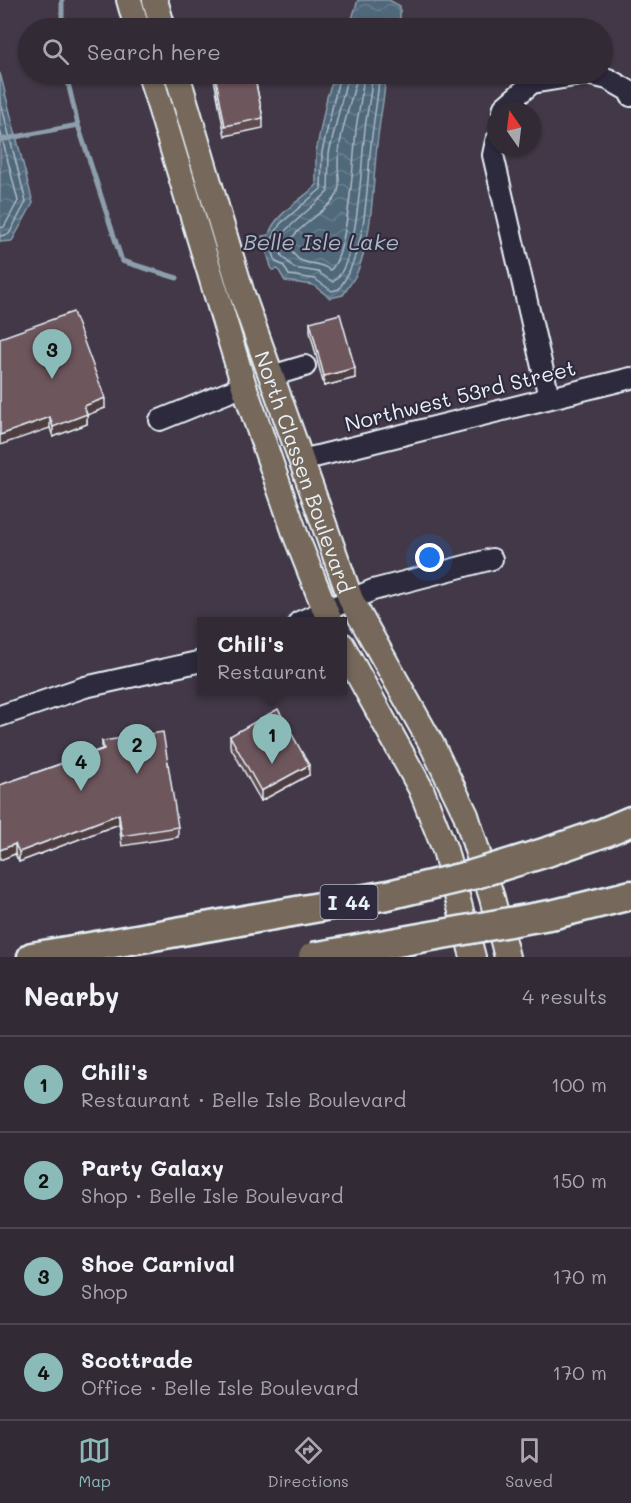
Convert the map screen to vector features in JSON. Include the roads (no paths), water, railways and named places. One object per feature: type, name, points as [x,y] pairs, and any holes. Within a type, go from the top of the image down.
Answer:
[{"type":"highway","name":"I 44","points":[[32,957],[388,895],[472,875],[547,852],[631,821]]},
{"type":"highway","name":"I 44","points":[[313,957],[555,914],[631,895]]},
{"type":"main road","points":[[155,0],[160,18]]},
{"type":"main road","points":[[129,2],[134,18]]},
{"type":"main road","name":"North Classen Boulevard","points":[[153,84],[244,386],[327,616]]},
{"type":"main road","name":"North Classen Boulevard","points":[[180,84],[242,294],[351,600],[432,745],[466,815],[492,898],[507,957]]},
{"type":"main road","points":[[244,386],[271,376]]},
{"type":"main road","points":[[347,654],[421,789],[446,850],[473,957]]},
{"type":"street","points":[[613,82],[629,92],[631,96]]},
{"type":"street","points":[[510,102],[531,84]]},
{"type":"street","points":[[493,156],[549,397]]},
{"type":"street","points":[[271,376],[305,366]]},
{"type":"street","name":"Northwest 53rd Street","points":[[302,460],[631,378]]},
{"type":"street","points":[[160,420],[244,386]]},
{"type":"street","points":[[327,616],[351,600],[373,590],[492,559]]},
{"type":"street","points":[[0,716],[85,687],[197,663]]},
{"type":"water","points":[[358,0],[389,0],[400,6],[400,18],[352,18]]},
{"type":"water","points":[[0,73],[33,203],[12,241],[0,242]]},
{"type":"water","name":"Belle Isle Lake","points":[[332,84],[385,84],[367,241],[356,275],[343,295],[330,298],[313,285],[285,281],[278,269],[272,270],[262,236],[269,235],[271,228],[281,215],[316,186],[316,152]]},
{"type":"waterway","points":[[62,0],[62,18]]},
{"type":"waterway","points":[[0,140],[78,125],[68,84]]},
{"type":"waterway","points":[[78,125],[122,261],[177,278]]},
{"type":"place","name":"Shoe Carnival","points":[[52,379]]},
{"type":"place","name":"Chili's","points":[[272,764]]},
{"type":"place","name":"Party Galaxy","points":[[137,774]]},
{"type":"place","name":"Scottrade","points":[[81,791]]}]
